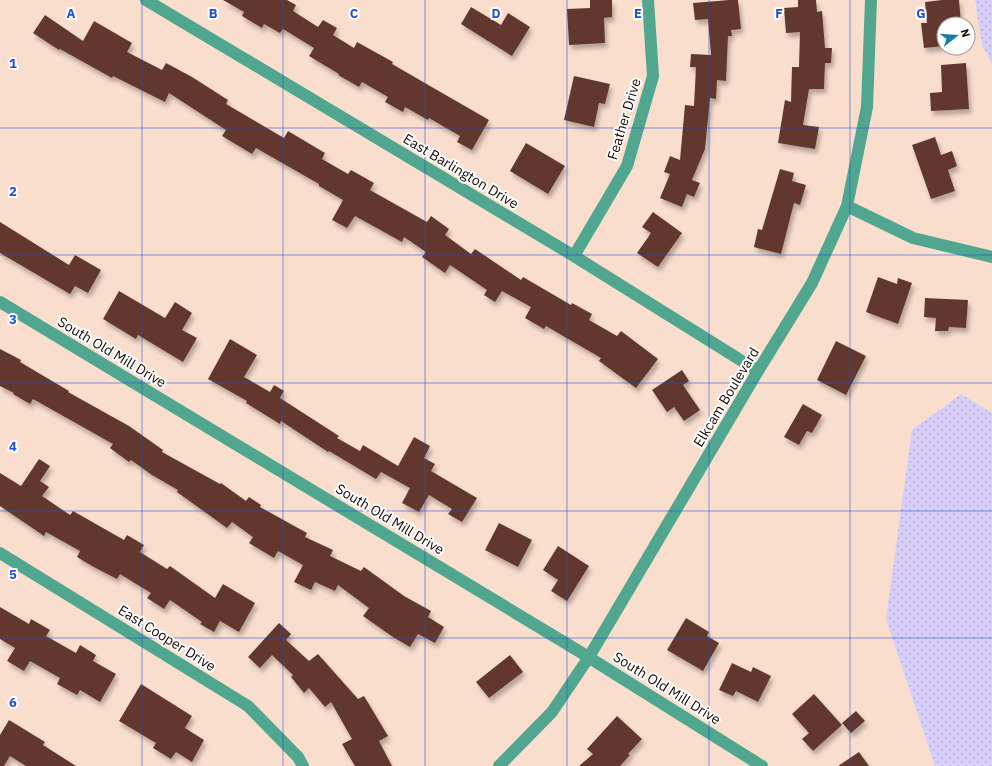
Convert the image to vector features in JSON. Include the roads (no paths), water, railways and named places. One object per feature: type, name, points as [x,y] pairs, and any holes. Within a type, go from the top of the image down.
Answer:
[{"type":"street","name":"East Barlington Drive","points":[[146,0],[574,256],[758,371]]},
{"type":"street","name":"Feather Drive","points":[[574,256],[627,166],[653,76],[648,0]]},
{"type":"street","name":"Elkcam Boulevard","points":[[499,766],[552,712],[589,657],[812,282],[847,206],[867,107],[871,0]]},
{"type":"street","points":[[847,206],[913,238],[992,257]]},
{"type":"street","name":"South Old Mill Drive","points":[[0,302],[589,657],[762,766]]},
{"type":"street","name":"East Cooper Drive","points":[[0,553],[248,706],[298,757],[303,766]]}]
